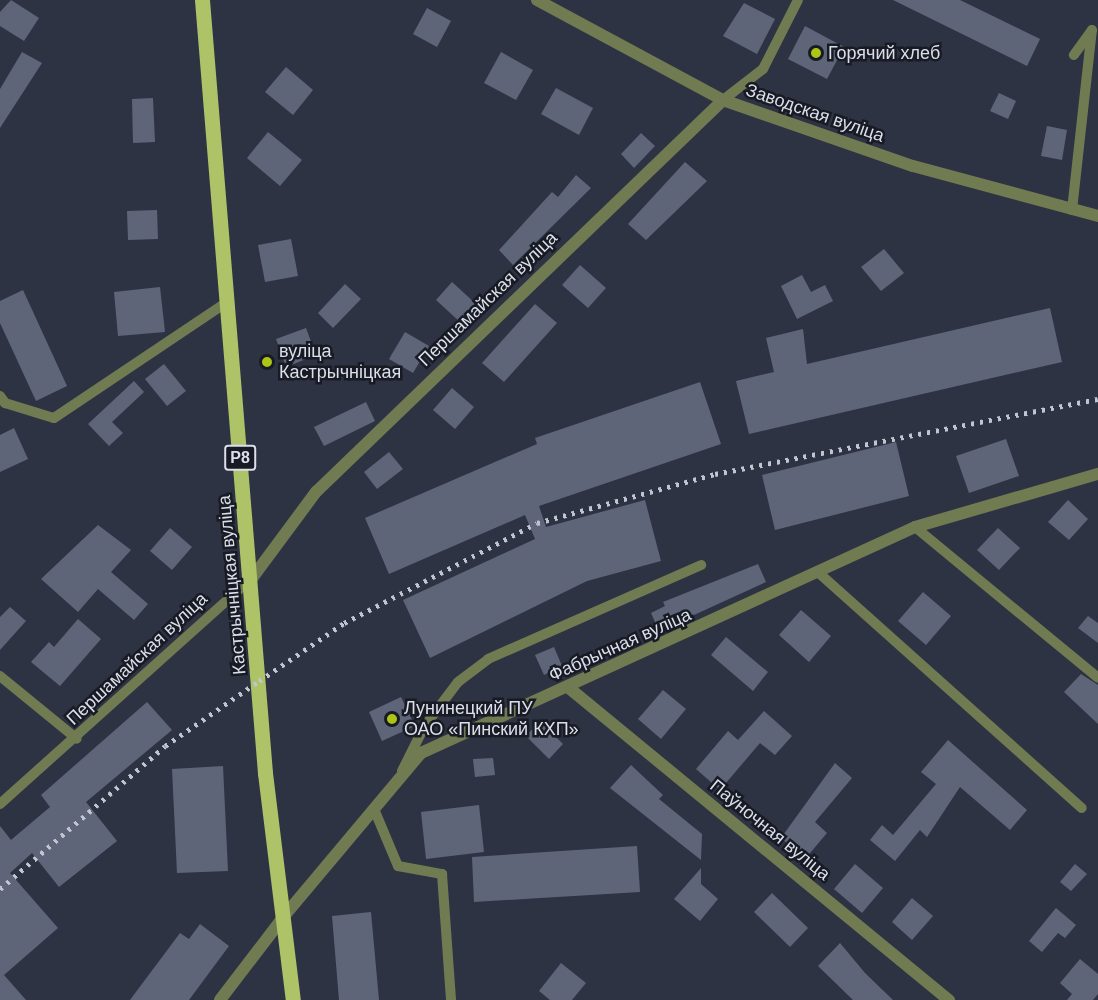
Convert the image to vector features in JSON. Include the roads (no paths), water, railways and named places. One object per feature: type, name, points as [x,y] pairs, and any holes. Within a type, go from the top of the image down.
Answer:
[{"type":"main road","name":"Кастрычніцкая вуліца","points":[[202,0],[224,304],[253,577],[265,772],[285,915]]},
{"type":"main road","name":"Р8","points":[[285,915],[293,1000]]},
{"type":"street","name":"Заводская вуліца","points":[[537,0],[723,100],[913,166],[1098,216]]},
{"type":"street","name":"Першамайская вуліца","points":[[253,577],[316,492],[723,100]]},
{"type":"street","name":"Фабрычная вуліца","points":[[220,1000],[285,915],[421,753],[820,574],[915,527],[1098,474]]},
{"type":"street","name":"Паўночная вуліца","points":[[569,688],[949,1000]]},
{"type":"lane","points":[[723,100],[763,69],[798,0]]},
{"type":"lane","points":[[1072,210],[1092,30],[1074,55]]},
{"type":"lane","points":[[0,396],[5,403],[54,418],[224,304]]},
{"type":"lane","points":[[915,527],[1098,678]]},
{"type":"lane","points":[[397,782],[424,727],[458,682],[488,659],[701,565]]},
{"type":"lane","points":[[820,574],[1082,808]]},
{"type":"lane","name":"Першамайская вуліца","points":[[0,804],[76,739],[253,577]]},
{"type":"lane","points":[[0,676],[76,739]]},
{"type":"lane","points":[[374,809],[398,866],[442,874],[451,1000]]},
{"type":"railway","points":[[0,889],[165,746],[344,623],[537,523],[715,474],[1098,399]]},
{"type":"place","name":"Горячий хлеб","points":[[816,53]]},
{"type":"place","name":"вуліца Кастрычніцкая","points":[[267,362]]},
{"type":"place","name":"Лунинецкий ПУ ОАО «Пинский КХП»","points":[[392,719]]}]
